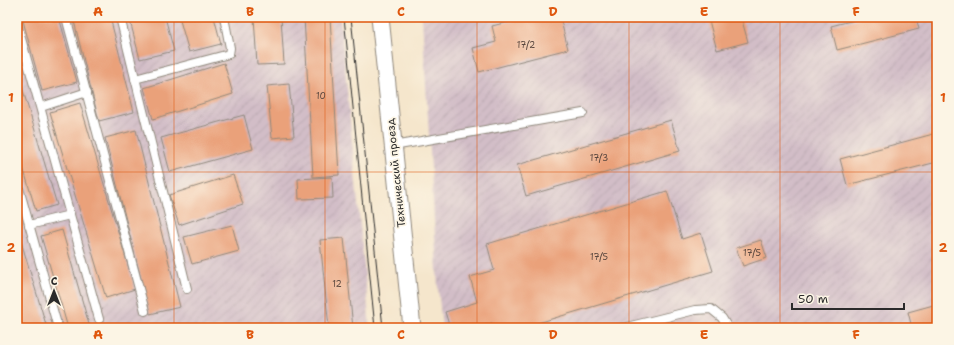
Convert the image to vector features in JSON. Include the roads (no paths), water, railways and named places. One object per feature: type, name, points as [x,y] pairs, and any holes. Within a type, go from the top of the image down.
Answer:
[{"type":"street","name":"Технический проезд","points":[[384,18],[393,146],[412,328]]},
{"type":"lane","points":[[66,17],[145,310]]},
{"type":"lane","points":[[120,17],[187,289]]},
{"type":"lane","points":[[135,79],[229,54],[230,48],[224,17]]},
{"type":"lane","points":[[17,24],[99,319]]},
{"type":"lane","points":[[41,107],[87,92]]},
{"type":"lane","points":[[393,146],[583,113]]},
{"type":"lane","points":[[17,181],[58,328]]},
{"type":"lane","points":[[29,225],[70,215]]},
{"type":"lane","points":[[623,328],[695,310],[711,309],[722,318],[728,328]]},
{"type":"tram line","points":[[344,17],[375,328]]},
{"type":"tram line","points":[[351,17],[383,328]]}]
